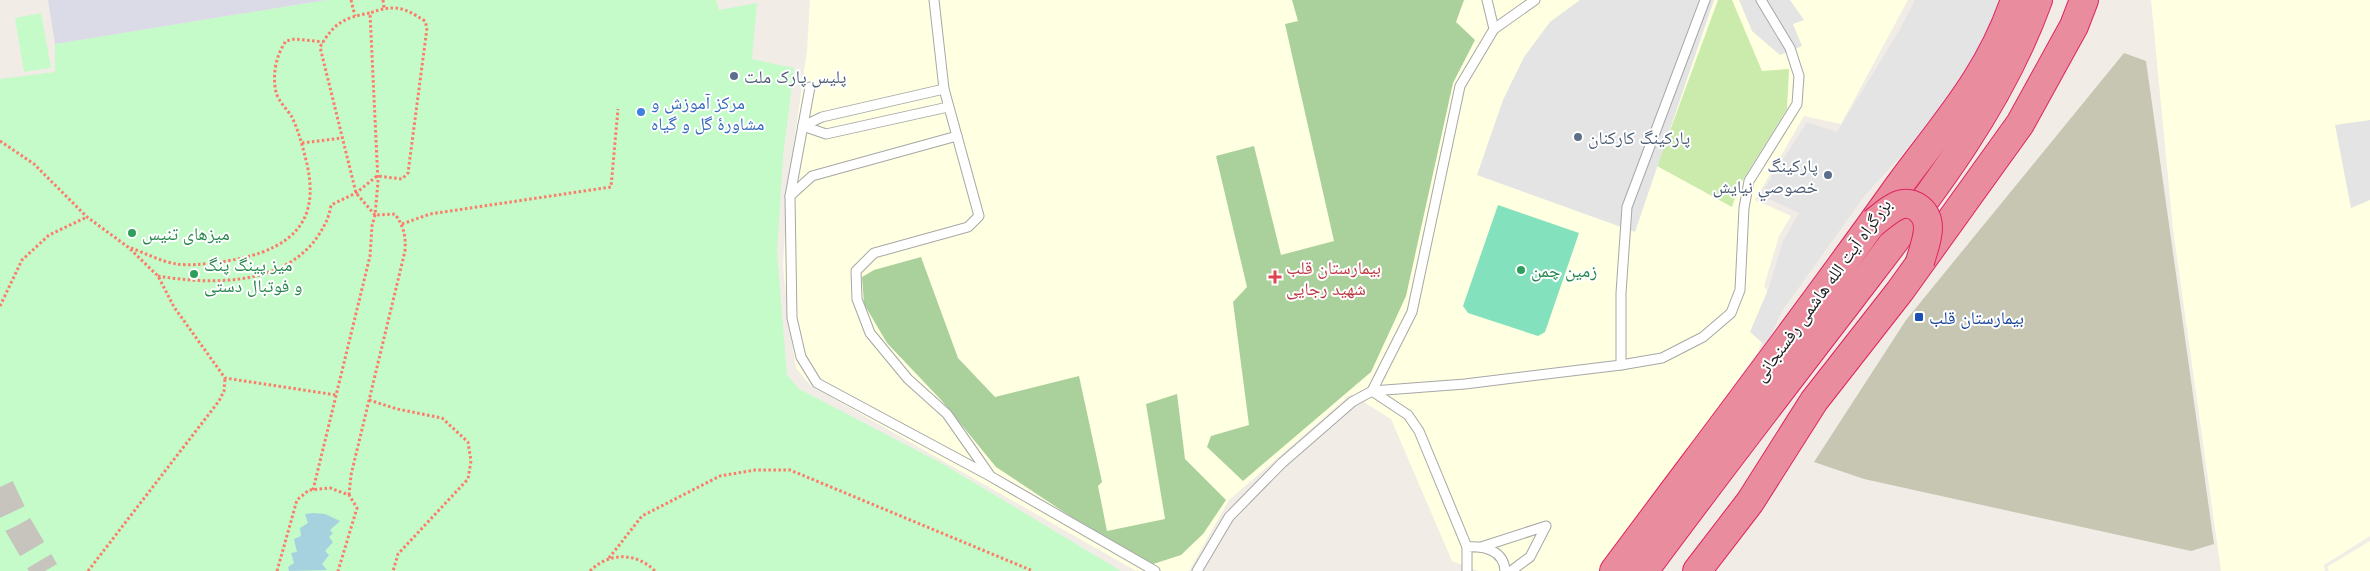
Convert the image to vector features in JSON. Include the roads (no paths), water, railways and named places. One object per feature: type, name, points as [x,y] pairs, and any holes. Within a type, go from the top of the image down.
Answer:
[{"type":"highway","name":"بزرگراه آیت الله هاشمی رفسنجانی","points":[[1614,571],[1971,91],[1997,45],[2014,0]]},
{"type":"highway","points":[[1644,571],[1885,253],[1974,130],[2014,57],[2038,0]]},
{"type":"highway","points":[[1697,571],[1750,502],[1814,401],[1920,262],[2020,124],[2074,26],[2084,0]]},
{"type":"highway","points":[[1873,223],[1900,205],[1909,204],[1917,207],[1924,216],[1928,226],[1920,262]]},
{"type":"highway","points":[[1719,571],[1750,502]]},
{"type":"lane","points":[[934,0],[944,89],[979,216],[968,228],[874,253],[856,271],[857,299],[870,333],[908,379],[947,414],[990,476]]},
{"type":"lane","points":[[1487,0],[1494,29]]},
{"type":"lane","points":[[1372,391],[1412,312],[1460,86],[1494,29],[1535,0]]},
{"type":"lane","points":[[1621,365],[1621,293],[1627,207],[1705,0]]},
{"type":"lane","points":[[1197,571],[1230,517],[1282,463],[1352,402],[1372,391],[1466,384],[1621,365],[1662,358],[1703,337],[1731,313],[1740,290],[1744,208],[1749,182],[1797,104],[1799,76],[1790,48],[1761,0]]},
{"type":"lane","points":[[810,87],[790,196],[792,318],[801,358],[817,383],[990,476],[1154,571]]},
{"type":"lane","points":[[802,126],[822,117],[944,89]]},
{"type":"lane","points":[[802,126],[826,134],[948,106]]},
{"type":"lane","points":[[790,196],[812,176],[957,136]]},
{"type":"lane","points":[[1372,391],[1408,415],[1419,431],[1467,547],[1467,571]]},
{"type":"lane","points":[[1467,547],[1481,546],[1546,526],[1530,556],[1511,571]]},
{"type":"lane","points":[[1481,546],[1496,553],[1502,559],[1505,571]]},
{"type":"water","points":[[305,514],[325,514],[340,521],[330,530],[333,533],[329,537],[333,542],[325,551],[329,555],[322,564],[327,570],[289,571],[288,567],[294,563],[291,553],[297,552],[294,539],[301,536],[300,528],[308,523]]},
{"type":"tunnel","points":[[0,487],[18,525],[45,571]]},
{"type":"place","name":"پلیس پارک ملت","points":[[734,76]]},
{"type":"place","name":"مرکز آموزش و مشاورهٔ گل و گیاه","points":[[641,112]]},
{"type":"place","name":"پارکینگ کارکنان","points":[[1578,137]]},
{"type":"place","name":"پاركينگ خصوصي نيايش","points":[[1828,175]]},
{"type":"place","name":"میزهای تنیس","points":[[132,233]]},
{"type":"place","name":"زمین چمن","points":[[1521,270]]},
{"type":"place","name":"میز پینگ پنگ و فوتبال دستی","points":[[194,274]]},
{"type":"place","name":"بیمارستان قلب شهید رجایی","points":[[1275,277]]},
{"type":"place","name":"بیمارستان قلب","points":[[1919,317]]}]
